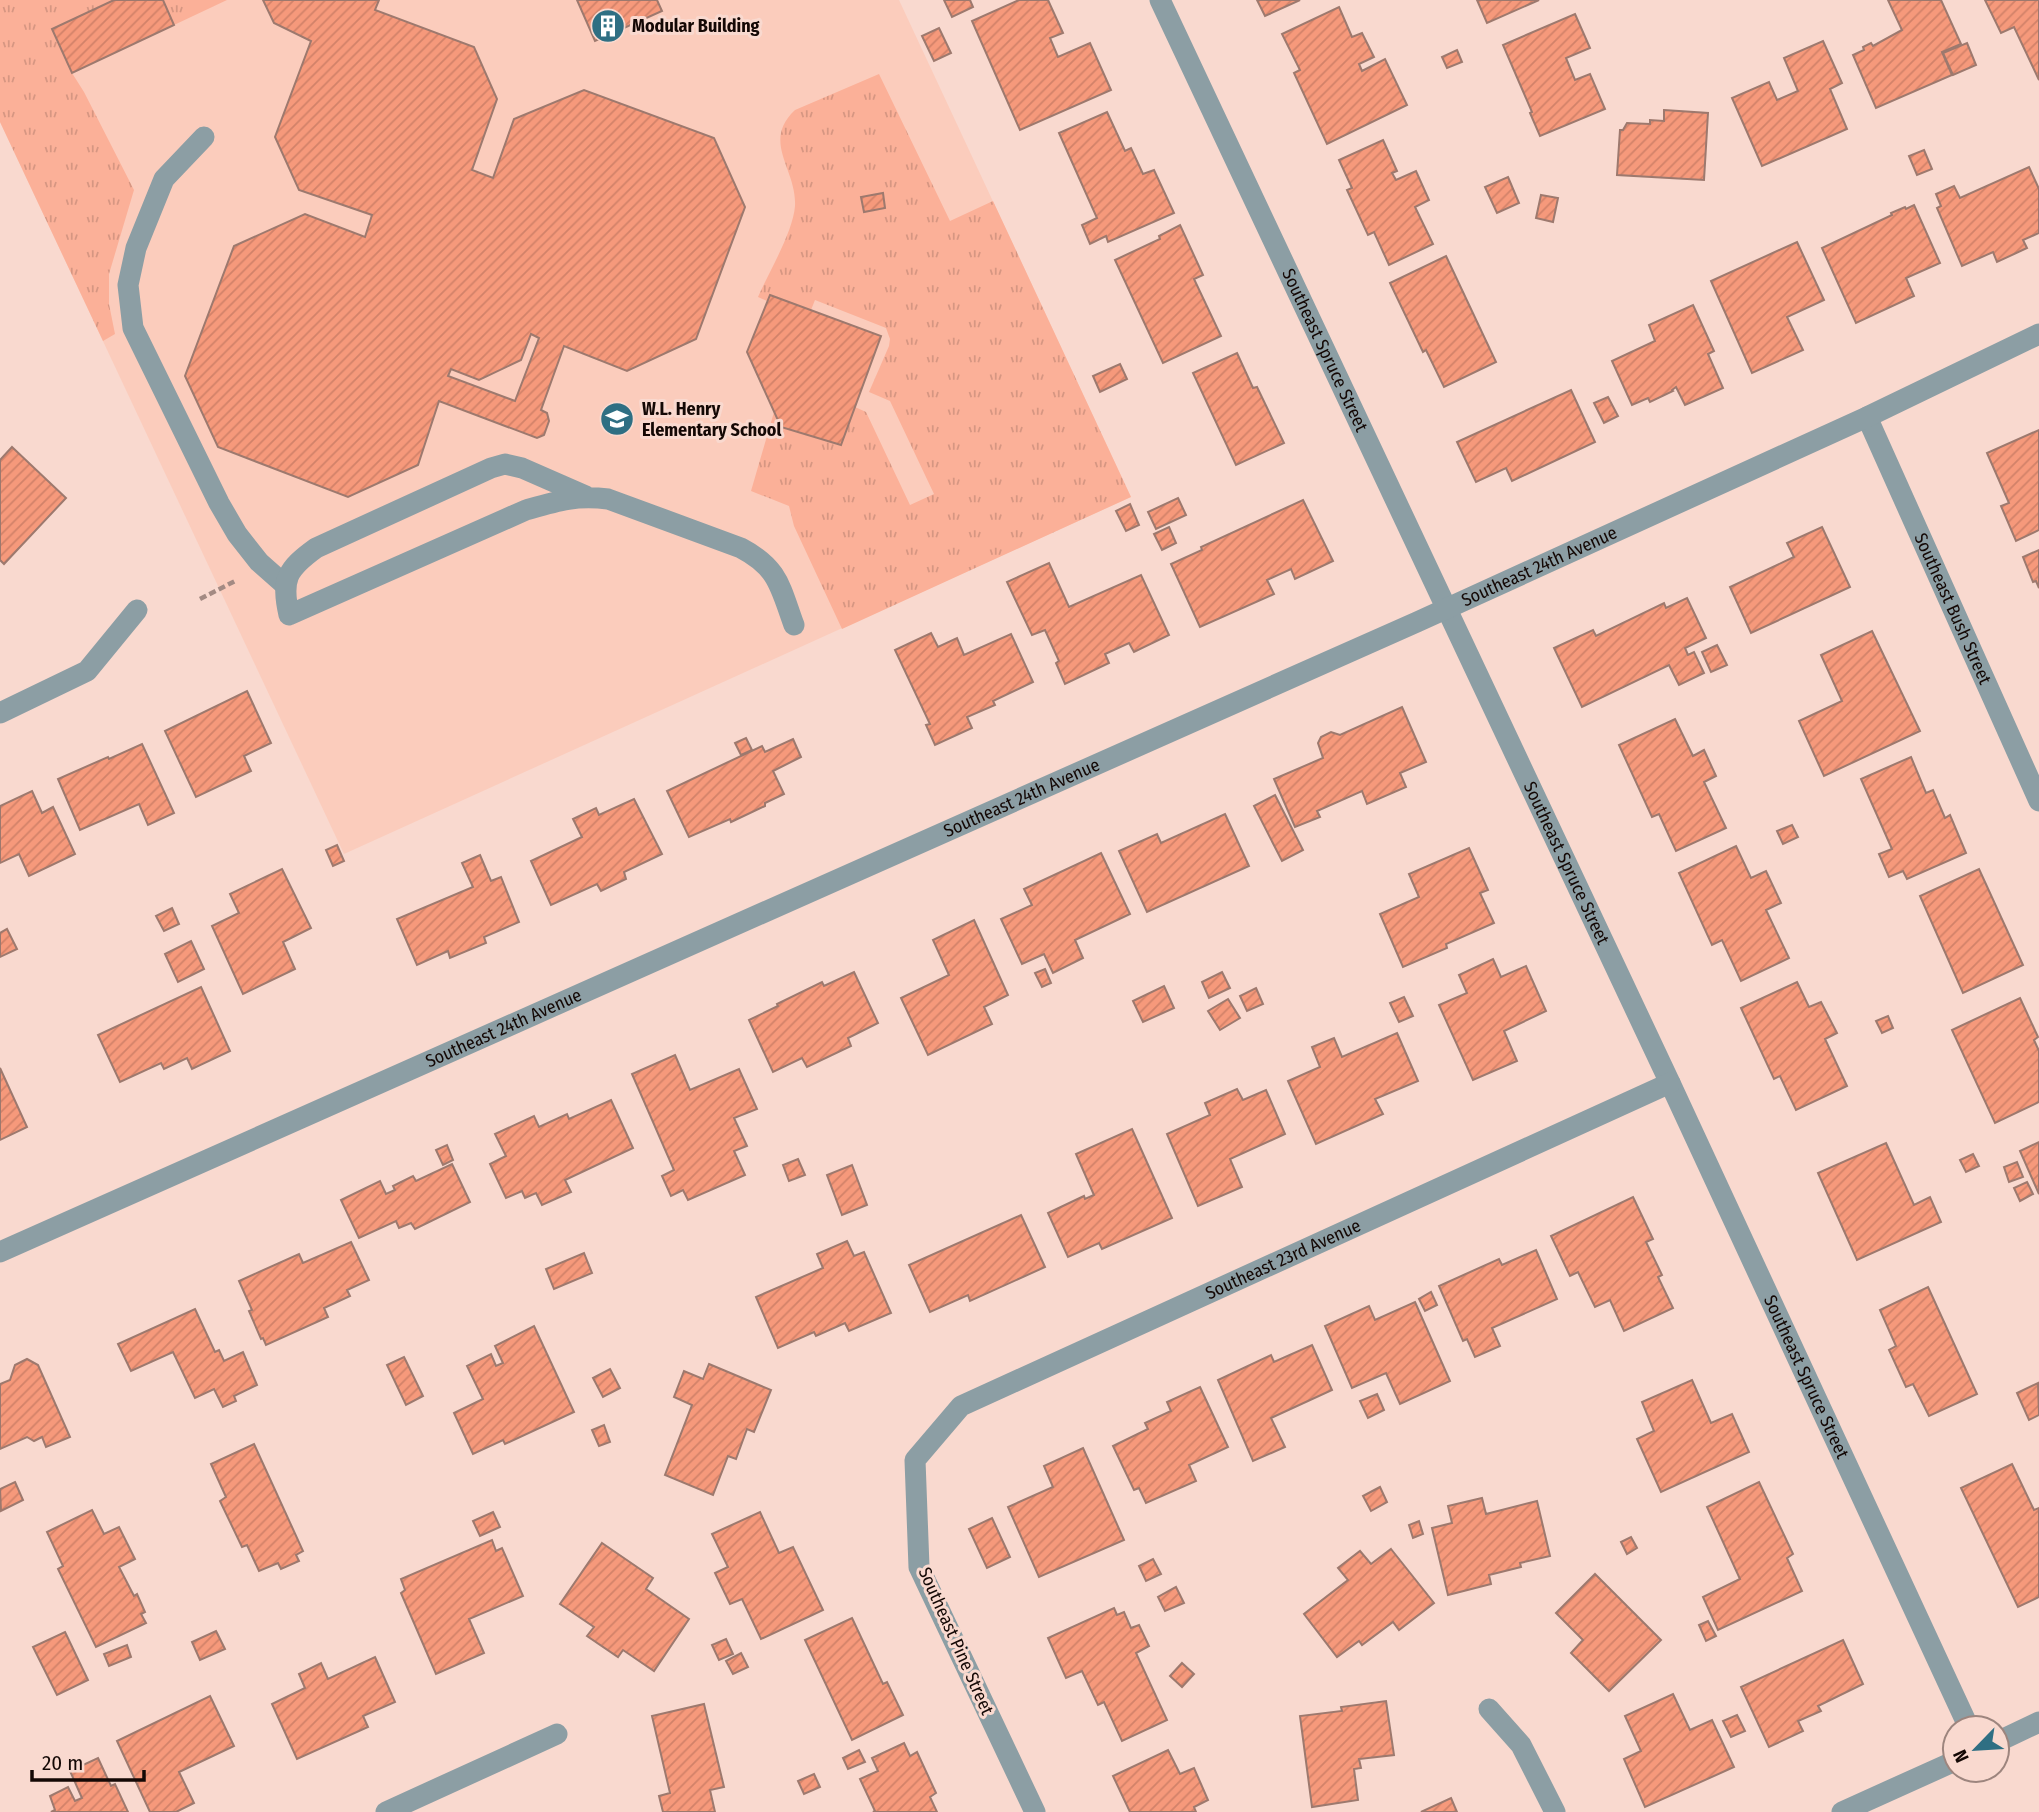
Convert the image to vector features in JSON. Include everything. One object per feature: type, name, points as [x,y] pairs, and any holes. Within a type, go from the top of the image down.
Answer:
[{"type":"street","name":"Southeast Spruce Street","points":[[1160,0],[1671,1083],[1963,1714]]},
{"type":"street","points":[[204,137],[164,179],[136,248],[128,285],[133,328],[237,534],[259,562],[285,585]]},
{"type":"street","name":"Southeast 24th Avenue","points":[[0,1252],[1447,608],[1867,417],[2039,334]]},
{"type":"street","name":"Southeast Bush Street","points":[[1867,417],[2039,801]]},
{"type":"street","points":[[586,496],[522,468],[505,464],[491,468],[316,548],[298,561],[285,585],[289,615],[526,510],[586,496],[608,499],[759,557],[775,574],[794,625]]},
{"type":"street","points":[[0,713],[87,671],[137,610]]},
{"type":"street","name":"Southeast 23rd Avenue","points":[[915,1461],[961,1406],[1671,1083]]},
{"type":"street","name":"Southeast Pine Street","points":[[915,1461],[919,1567],[1035,1812]]},
{"type":"street","points":[[1489,1709],[1521,1745],[1555,1812]]},
{"type":"street","points":[[2011,1736],[2039,1723]]},
{"type":"street","points":[[386,1812],[557,1734]]},
{"type":"street","points":[[1842,1812],[1941,1767]]},
{"type":"path","points":[[200,598],[232,584],[259,562]]},
{"type":"shaded area","name":"W.L. Henry Elementary School","points":[[0,0],[899,0],[1131,497],[344,854],[0,122]]},
{"type":"green space","points":[[0,0],[114,0],[52,29],[72,73],[134,190],[109,274],[109,304],[115,334],[103,341],[0,122]]},
{"type":"green space","points":[[163,0],[227,0],[174,25]]},
{"type":"green space","points":[[879,74],[950,221],[993,201],[1131,497],[842,629],[794,526],[789,506],[751,491],[774,412],[781,427],[840,445],[855,407],[866,412],[910,505],[934,494],[890,401],[869,392],[889,346],[890,339],[886,328],[815,300],[811,310],[770,295],[767,301],[758,297],[785,240],[795,206],[781,145],[785,122],[795,110]]},
{"type":"building","points":[[114,0],[163,0],[174,25],[72,73],[52,29]]},
{"type":"building","points":[[263,0],[379,0],[375,10],[474,47],[497,99],[472,170],[493,178],[514,119],[584,90],[714,138],[745,207],[696,339],[627,371],[564,346],[541,410],[547,413],[549,421],[544,435],[537,438],[439,401],[418,465],[348,497],[218,447],[185,376],[234,246],[305,214],[365,237],[372,215],[299,190],[275,137],[311,41],[274,23]],"holes":[[[531,334],[539,338],[515,401],[448,376],[451,369],[479,380],[521,360]]]},
{"type":"building","name":"Modular Building","points":[[577,0],[657,0],[662,11],[595,41]]},
{"type":"building","points":[[944,0],[970,0],[973,7],[952,17]]},
{"type":"building","points":[[1019,0],[1048,0],[1063,33],[1050,38],[1058,57],[1090,43],[1111,90],[1020,130],[972,21]]},
{"type":"building","points":[[1257,0],[1300,0],[1265,16]]},
{"type":"building","points":[[1477,0],[1539,0],[1487,23]]},
{"type":"building","points":[[1888,0],[1941,0],[1961,44],[1942,52],[1952,75],[1876,108],[1853,55],[1864,50],[1863,47],[1871,43],[1873,46],[1902,30]]},
{"type":"building","points":[[1985,0],[2039,0],[2039,80],[2014,27],[2001,33]]},
{"type":"building","points":[[1339,7],[1352,37],[1362,33],[1374,57],[1359,64],[1362,71],[1385,59],[1407,105],[1327,144],[1294,73],[1300,70],[1282,34]]},
{"type":"building","points":[[1575,14],[1590,48],[1566,58],[1575,80],[1590,74],[1605,109],[1540,136],[1503,45]]},
{"type":"building","points":[[939,28],[951,53],[934,61],[922,36]]},
{"type":"building","points":[[1823,41],[1842,83],[1830,89],[1847,129],[1762,166],[1732,98],[1769,82],[1777,100],[1798,91],[1784,58]]},
{"type":"building","points":[[1967,43],[1976,65],[1953,75],[1943,53]]},
{"type":"building","points":[[1457,50],[1462,62],[1447,68],[1442,57]]},
{"type":"building","points":[[1664,110],[1708,113],[1704,180],[1617,175],[1620,130],[1623,130],[1627,123],[1650,124],[1650,120],[1664,121]]},
{"type":"building","points":[[1107,112],[1125,151],[1131,148],[1143,174],[1154,170],[1174,213],[1108,242],[1106,236],[1090,244],[1082,225],[1097,218],[1059,133]]},
{"type":"building","points":[[1383,140],[1397,171],[1392,173],[1396,180],[1416,171],[1429,200],[1415,207],[1433,244],[1389,265],[1374,232],[1368,235],[1347,190],[1352,188],[1339,160]]},
{"type":"building","points":[[1924,150],[1932,169],[1917,175],[1909,156]]},
{"type":"building","points":[[2029,167],[2039,189],[2039,233],[2023,240],[2027,248],[1997,262],[1993,252],[1962,266],[1937,208],[1941,206],[1936,194],[1954,186],[1960,198]]},
{"type":"building","points":[[1508,177],[1519,203],[1497,213],[1485,187]]},
{"type":"building","points":[[883,193],[885,208],[864,212],[861,197]]},
{"type":"building","points":[[1541,195],[1558,198],[1553,222],[1536,218]]},
{"type":"building","points":[[1914,205],[1940,263],[1906,278],[1914,296],[1856,323],[1822,248],[1892,215],[1891,213]]},
{"type":"building","points":[[1180,225],[1203,275],[1194,279],[1221,336],[1163,363],[1115,260],[1160,239],[1159,236]]},
{"type":"building","points":[[1797,242],[1824,300],[1787,317],[1803,350],[1752,373],[1711,281]]},
{"type":"building","points":[[1446,256],[1496,362],[1444,387],[1426,350],[1423,352],[1390,283]]},
{"type":"building","points":[[770,295],[881,336],[841,445],[781,427],[747,352]]},
{"type":"building","points":[[1693,305],[1714,351],[1708,354],[1723,388],[1685,405],[1676,387],[1650,402],[1648,398],[1632,405],[1612,361],[1655,341],[1649,325]]},
{"type":"building","points":[[1237,353],[1284,443],[1236,465],[1193,373]]},
{"type":"building","points":[[1120,364],[1127,379],[1100,392],[1093,376]]},
{"type":"building","points":[[1571,390],[1595,442],[1512,481],[1506,468],[1476,482],[1457,442]]},
{"type":"building","points":[[1608,397],[1618,416],[1604,423],[1594,403]]},
{"type":"building","points":[[2039,430],[2039,530],[2016,541],[2001,506],[2009,503],[1987,453]]},
{"type":"building","points":[[12,447],[66,498],[4,564],[0,560],[0,460]]},
{"type":"building","points":[[1178,498],[1186,515],[1156,529],[1148,512]]},
{"type":"building","points":[[1303,500],[1333,561],[1295,579],[1291,569],[1267,580],[1274,594],[1200,627],[1171,564],[1202,550],[1201,547]]},
{"type":"building","points":[[1130,504],[1139,525],[1126,531],[1116,511]]},
{"type":"building","points":[[1169,527],[1176,543],[1162,550],[1154,534]]},
{"type":"building","points":[[1822,527],[1850,587],[1751,633],[1730,587],[1794,557],[1787,543]]},
{"type":"building","points":[[2039,550],[2039,588],[2036,581],[2033,582],[2023,557]]},
{"type":"building","points":[[1049,563],[1069,607],[1141,575],[1169,635],[1134,652],[1129,643],[1105,654],[1109,663],[1065,684],[1056,663],[1059,661],[1045,630],[1032,635],[1007,582]]},
{"type":"building","points":[[1687,598],[1706,638],[1685,648],[1688,655],[1694,652],[1704,673],[1679,685],[1669,665],[1582,707],[1554,648],[1593,630],[1596,636],[1664,603],[1666,608]]},
{"type":"building","points":[[1872,631],[1920,731],[1824,776],[1799,721],[1842,701],[1821,655]]},
{"type":"building","points":[[931,633],[938,647],[957,638],[964,655],[1011,634],[1033,682],[993,701],[995,705],[967,717],[972,728],[935,745],[926,725],[930,724],[895,650]]},
{"type":"building","points":[[1717,645],[1727,665],[1711,672],[1702,652]]},
{"type":"building","points":[[247,691],[271,743],[244,756],[251,771],[196,797],[165,731]]},
{"type":"building","points":[[1402,707],[1426,762],[1400,773],[1406,787],[1367,804],[1362,791],[1317,811],[1320,817],[1295,827],[1274,779],[1323,758],[1318,743],[1321,737],[1331,732],[1340,735]]},
{"type":"building","points":[[1675,719],[1693,756],[1704,750],[1716,776],[1704,782],[1726,828],[1676,851],[1659,814],[1652,817],[1619,745]]},
{"type":"building","points":[[746,738],[752,750],[741,755],[735,743]]},
{"type":"building","points":[[793,739],[801,757],[773,771],[784,794],[731,822],[730,819],[689,837],[667,791],[762,746],[765,752]]},
{"type":"building","points":[[142,744],[174,813],[148,825],[139,804],[80,830],[58,779]]},
{"type":"building","points":[[1911,757],[1926,793],[1933,790],[1945,818],[1950,815],[1966,853],[1907,879],[1903,871],[1889,877],[1879,854],[1892,849],[1861,779]]},
{"type":"building","points":[[32,791],[42,813],[53,807],[75,854],[29,876],[19,854],[0,863],[0,806]]},
{"type":"building","points":[[1275,795],[1303,850],[1282,861],[1254,806]]},
{"type":"building","points":[[634,799],[662,854],[624,872],[626,879],[601,891],[597,884],[551,905],[531,861],[582,837],[573,819],[596,808],[599,815]]},
{"type":"building","points":[[1225,814],[1249,866],[1147,912],[1119,851],[1157,834],[1161,843]]},
{"type":"building","points":[[1792,825],[1798,837],[1783,844],[1777,831]]},
{"type":"building","points":[[337,845],[344,861],[333,866],[326,850]]},
{"type":"building","points":[[1736,846],[1751,878],[1766,871],[1781,903],[1766,910],[1789,958],[1741,981],[1722,940],[1712,945],[1679,873]]},
{"type":"building","points":[[1469,848],[1488,890],[1480,893],[1494,923],[1403,967],[1380,914],[1419,897],[1409,874]]},
{"type":"building","points":[[1101,853],[1130,914],[1075,940],[1083,958],[1053,973],[1044,954],[1022,964],[1001,919],[1032,905],[1024,889]]},
{"type":"building","points":[[480,855],[491,881],[501,877],[519,922],[484,937],[486,943],[450,958],[448,951],[417,965],[397,919],[473,887],[462,863]]},
{"type":"building","points":[[282,869],[311,928],[283,942],[295,969],[243,994],[212,926],[239,913],[230,894]]},
{"type":"building","points":[[1979,869],[2023,965],[1963,993],[1920,896]]},
{"type":"building","points":[[172,908],[179,924],[164,931],[156,916]]},
{"type":"building","points":[[974,920],[1008,995],[984,1007],[992,1024],[928,1055],[901,998],[949,975],[933,940]]},
{"type":"building","points":[[7,929],[17,949],[0,957],[0,933]]},
{"type":"building","points":[[191,941],[204,969],[178,982],[165,954]]},
{"type":"building","points":[[1493,959],[1501,977],[1526,966],[1546,1011],[1504,1031],[1517,1061],[1473,1080],[1439,1005],[1467,993],[1459,975]]},
{"type":"building","points":[[1045,969],[1051,983],[1042,987],[1035,973]]},
{"type":"building","points":[[854,972],[878,1023],[848,1038],[851,1046],[807,1067],[802,1058],[773,1072],[749,1020],[822,982],[824,986]]},
{"type":"building","points":[[1222,972],[1230,988],[1209,998],[1202,982]]},
{"type":"building","points":[[1797,982],[1809,1007],[1821,1002],[1837,1033],[1825,1039],[1847,1086],[1796,1110],[1780,1076],[1774,1079],[1741,1008]]},
{"type":"building","points":[[1164,986],[1174,1008],[1143,1022],[1133,1001]]},
{"type":"building","points":[[201,987],[230,1051],[192,1069],[187,1058],[164,1069],[161,1063],[120,1082],[98,1035]]},
{"type":"building","points":[[1256,988],[1263,1004],[1247,1011],[1240,996]]},
{"type":"building","points":[[1404,997],[1413,1016],[1399,1022],[1390,1003]]},
{"type":"building","points":[[2020,998],[2038,1037],[2034,1040],[2039,1051],[2039,1102],[1995,1123],[1952,1030]]},
{"type":"building","points":[[1228,999],[1240,1018],[1220,1030],[1208,1011]]},
{"type":"building","points":[[1888,1016],[1893,1028],[1882,1033],[1876,1021]]},
{"type":"building","points":[[1397,1033],[1418,1081],[1375,1099],[1383,1114],[1316,1144],[1288,1081],[1320,1067],[1312,1047],[1334,1038],[1342,1057]]},
{"type":"building","points":[[675,1055],[690,1090],[739,1069],[757,1109],[734,1118],[747,1146],[734,1151],[745,1175],[688,1200],[683,1190],[671,1196],[662,1176],[674,1170],[632,1074]]},
{"type":"building","points":[[0,1068],[27,1127],[0,1140]]},
{"type":"building","points":[[1237,1089],[1243,1100],[1266,1090],[1285,1134],[1230,1159],[1242,1187],[1198,1206],[1167,1134],[1210,1115],[1205,1103]]},
{"type":"building","points":[[611,1100],[633,1148],[565,1180],[571,1192],[542,1205],[536,1193],[525,1198],[522,1191],[506,1198],[490,1164],[506,1156],[495,1134],[534,1116],[539,1127],[567,1114],[569,1119]]},
{"type":"building","points":[[1132,1129],[1172,1218],[1102,1249],[1099,1243],[1068,1257],[1048,1213],[1084,1196],[1085,1199],[1094,1195],[1076,1154]]},
{"type":"building","points":[[2039,1142],[2039,1194],[2020,1151]]},
{"type":"building","points":[[1886,1143],[1914,1205],[1930,1197],[1941,1222],[1857,1260],[1818,1173]]},
{"type":"building","points":[[447,1145],[453,1160],[443,1165],[436,1150]]},
{"type":"building","points":[[1973,1154],[1979,1166],[1966,1172],[1960,1160]]},
{"type":"building","points":[[798,1159],[805,1175],[789,1181],[783,1165]]},
{"type":"building","points":[[2017,1162],[2023,1177],[2009,1182],[2004,1167]]},
{"type":"building","points":[[452,1164],[470,1202],[415,1229],[411,1223],[399,1228],[396,1221],[359,1238],[341,1200],[380,1181],[386,1194],[395,1190],[393,1186],[413,1176],[416,1181]]},
{"type":"building","points":[[852,1165],[867,1205],[842,1215],[827,1175]]},
{"type":"building","points":[[2027,1182],[2033,1194],[2020,1201],[2014,1188]]},
{"type":"building","points":[[1633,1197],[1653,1239],[1646,1242],[1662,1275],[1658,1277],[1673,1308],[1624,1331],[1610,1300],[1595,1307],[1578,1272],[1570,1276],[1551,1236]]},
{"type":"building","points":[[1021,1215],[1045,1267],[970,1301],[968,1295],[930,1312],[909,1265]]},
{"type":"building","points":[[847,1241],[854,1256],[864,1252],[891,1313],[849,1331],[845,1323],[816,1336],[814,1332],[778,1348],[756,1297],[823,1268],[817,1254]]},
{"type":"building","points":[[351,1242],[369,1280],[347,1290],[350,1296],[324,1308],[328,1317],[266,1345],[249,1311],[252,1310],[239,1281],[299,1254],[303,1263]]},
{"type":"building","points":[[1536,1250],[1557,1299],[1492,1328],[1500,1346],[1475,1357],[1467,1339],[1463,1341],[1439,1286],[1499,1259],[1502,1265]]},
{"type":"building","points":[[584,1253],[592,1273],[554,1289],[546,1269]]},
{"type":"building","points":[[1928,1287],[1977,1394],[1929,1416],[1913,1384],[1906,1387],[1889,1350],[1896,1346],[1880,1310]]},
{"type":"building","points":[[1431,1292],[1437,1305],[1425,1311],[1419,1299]]},
{"type":"building","points":[[1415,1302],[1450,1381],[1400,1404],[1386,1373],[1352,1388],[1325,1326],[1369,1306],[1375,1320]]},
{"type":"building","points":[[195,1309],[215,1352],[219,1350],[224,1361],[243,1352],[257,1385],[234,1396],[236,1401],[223,1407],[214,1389],[195,1398],[173,1352],[131,1371],[118,1344]]},
{"type":"building","points":[[534,1326],[574,1412],[505,1444],[503,1440],[473,1454],[454,1413],[483,1399],[467,1366],[491,1354],[496,1366],[503,1363],[495,1346]]},
{"type":"building","points":[[1312,1345],[1332,1390],[1271,1418],[1285,1447],[1253,1461],[1218,1380],[1271,1355],[1274,1362]]},
{"type":"building","points":[[404,1357],[423,1396],[406,1405],[387,1365]]},
{"type":"building","points":[[27,1359],[38,1365],[70,1437],[46,1447],[42,1437],[34,1441],[27,1437],[0,1449],[0,1384],[10,1380],[15,1365]]},
{"type":"building","points":[[709,1364],[771,1390],[754,1432],[747,1429],[736,1459],[728,1456],[713,1495],[665,1475],[692,1405],[674,1397],[684,1371],[703,1379]]},
{"type":"building","points":[[610,1369],[620,1388],[603,1397],[593,1378]]},
{"type":"building","points":[[1692,1380],[1711,1423],[1732,1414],[1749,1452],[1661,1492],[1637,1439],[1654,1431],[1642,1402]]},
{"type":"building","points":[[2038,1383],[2039,1415],[2029,1420],[2017,1393]]},
{"type":"building","points":[[1200,1387],[1228,1447],[1189,1465],[1196,1481],[1146,1503],[1139,1488],[1134,1490],[1113,1446],[1148,1429],[1145,1423],[1171,1411],[1167,1402]]},
{"type":"building","points":[[1377,1394],[1384,1410],[1368,1418],[1360,1401]]},
{"type":"building","points":[[604,1425],[610,1442],[599,1446],[592,1430]]},
{"type":"building","points":[[254,1444],[303,1551],[296,1555],[299,1561],[281,1569],[278,1563],[259,1571],[247,1545],[242,1547],[220,1501],[226,1497],[211,1464]]},
{"type":"building","points":[[1083,1448],[1124,1540],[1039,1577],[1008,1507],[1053,1487],[1044,1466]]},
{"type":"building","points":[[2012,1464],[2034,1510],[2039,1508],[2039,1597],[2018,1607],[1961,1488]]},
{"type":"building","points":[[15,1482],[23,1500],[1,1511],[0,1489]]},
{"type":"building","points":[[1759,1482],[1793,1554],[1787,1558],[1802,1591],[1718,1630],[1703,1597],[1740,1579],[1707,1507]]},
{"type":"building","points":[[1380,1487],[1387,1502],[1371,1511],[1363,1496]]},
{"type":"building","points":[[1482,1498],[1486,1514],[1537,1501],[1550,1556],[1520,1563],[1521,1567],[1489,1575],[1491,1584],[1448,1595],[1432,1528],[1452,1523],[1448,1506]]},
{"type":"building","points":[[92,1510],[104,1534],[119,1527],[135,1559],[119,1567],[134,1596],[137,1594],[145,1612],[141,1614],[146,1623],[96,1647],[58,1569],[63,1566],[47,1532]]},
{"type":"building","points":[[493,1512],[500,1527],[480,1536],[473,1521]]},
{"type":"building","points":[[760,1512],[779,1553],[793,1547],[823,1610],[761,1639],[742,1599],[730,1604],[715,1573],[728,1567],[712,1534]]},
{"type":"building","points":[[992,1518],[1010,1557],[987,1568],[969,1529]]},
{"type":"building","points":[[1419,1521],[1423,1534],[1413,1538],[1409,1525]]},
{"type":"building","points":[[1631,1537],[1637,1548],[1627,1554],[1621,1542]]},
{"type":"building","points":[[492,1540],[496,1551],[502,1548],[523,1596],[469,1619],[484,1653],[436,1674],[401,1593],[405,1590],[401,1579]]},
{"type":"building","points":[[602,1543],[653,1578],[646,1589],[689,1619],[654,1671],[623,1650],[618,1657],[587,1636],[594,1627],[560,1604]]},
{"type":"building","points":[[1391,1549],[1434,1603],[1399,1630],[1393,1622],[1362,1645],[1359,1641],[1337,1657],[1304,1614],[1348,1580],[1338,1568],[1360,1551],[1371,1564]]},
{"type":"building","points":[[1153,1559],[1161,1574],[1146,1581],[1139,1566]]},
{"type":"building","points":[[1595,1574],[1661,1640],[1609,1691],[1571,1653],[1583,1640],[1556,1613]]},
{"type":"building","points":[[1176,1587],[1184,1603],[1165,1611],[1158,1597]]},
{"type":"building","points":[[1114,1608],[1117,1615],[1124,1612],[1131,1628],[1139,1625],[1149,1646],[1136,1653],[1167,1720],[1122,1741],[1104,1702],[1098,1705],[1082,1671],[1066,1678],[1048,1638]]},
{"type":"building","points":[[852,1618],[883,1684],[887,1682],[903,1715],[852,1740],[805,1640]]},
{"type":"building","points":[[1708,1621],[1716,1636],[1706,1641],[1699,1625]]},
{"type":"building","points":[[216,1631],[225,1649],[200,1660],[192,1642]]},
{"type":"building","points":[[65,1632],[88,1680],[57,1695],[33,1647]]},
{"type":"building","points":[[726,1639],[733,1654],[719,1660],[712,1645]]},
{"type":"building","points":[[1843,1640],[1863,1684],[1818,1706],[1821,1711],[1798,1721],[1803,1731],[1769,1747],[1741,1687]]},
{"type":"building","points":[[127,1645],[131,1657],[109,1666],[104,1654]]},
{"type":"building","points":[[741,1653],[748,1667],[733,1674],[726,1661]]},
{"type":"building","points":[[375,1657],[395,1702],[363,1716],[368,1727],[297,1759],[272,1704],[305,1688],[299,1674],[321,1663],[328,1679]]},
{"type":"building","points":[[1182,1663],[1194,1674],[1182,1687],[1170,1676]]},
{"type":"building","points":[[1673,1694],[1690,1730],[1712,1720],[1734,1767],[1645,1807],[1624,1759],[1641,1751],[1625,1716]]},
{"type":"building","points":[[210,1696],[234,1746],[179,1772],[194,1803],[176,1812],[150,1812],[117,1741]]},
{"type":"building","points":[[1386,1701],[1394,1755],[1359,1759],[1361,1768],[1354,1769],[1358,1800],[1312,1807],[1300,1716],[1342,1711],[1341,1707]]},
{"type":"building","points":[[704,1704],[724,1787],[710,1790],[715,1812],[663,1812],[659,1796],[670,1793],[652,1716]]},
{"type":"building","points":[[1737,1715],[1745,1731],[1731,1737],[1723,1721]]},
{"type":"building","points":[[904,1743],[910,1756],[917,1752],[936,1793],[930,1797],[937,1812],[873,1812],[875,1811],[860,1779],[878,1771],[872,1758]]},
{"type":"building","points":[[859,1750],[865,1762],[848,1769],[843,1758]]},
{"type":"building","points":[[1168,1750],[1180,1774],[1194,1768],[1208,1800],[1194,1807],[1196,1812],[1130,1812],[1113,1776]]},
{"type":"building","points":[[98,1758],[111,1786],[115,1784],[128,1812],[51,1812],[55,1810],[50,1796],[68,1787],[75,1801],[82,1798],[70,1771]]},
{"type":"building","points":[[814,1774],[820,1787],[804,1794],[798,1781]]},
{"type":"building","points":[[1451,1798],[1457,1812],[1421,1812]]},
{"type":"place","name":"Modular Building","points":[[608,26]]},
{"type":"place","name":"W.L. Henry Elementary School","points":[[617,419]]}]
